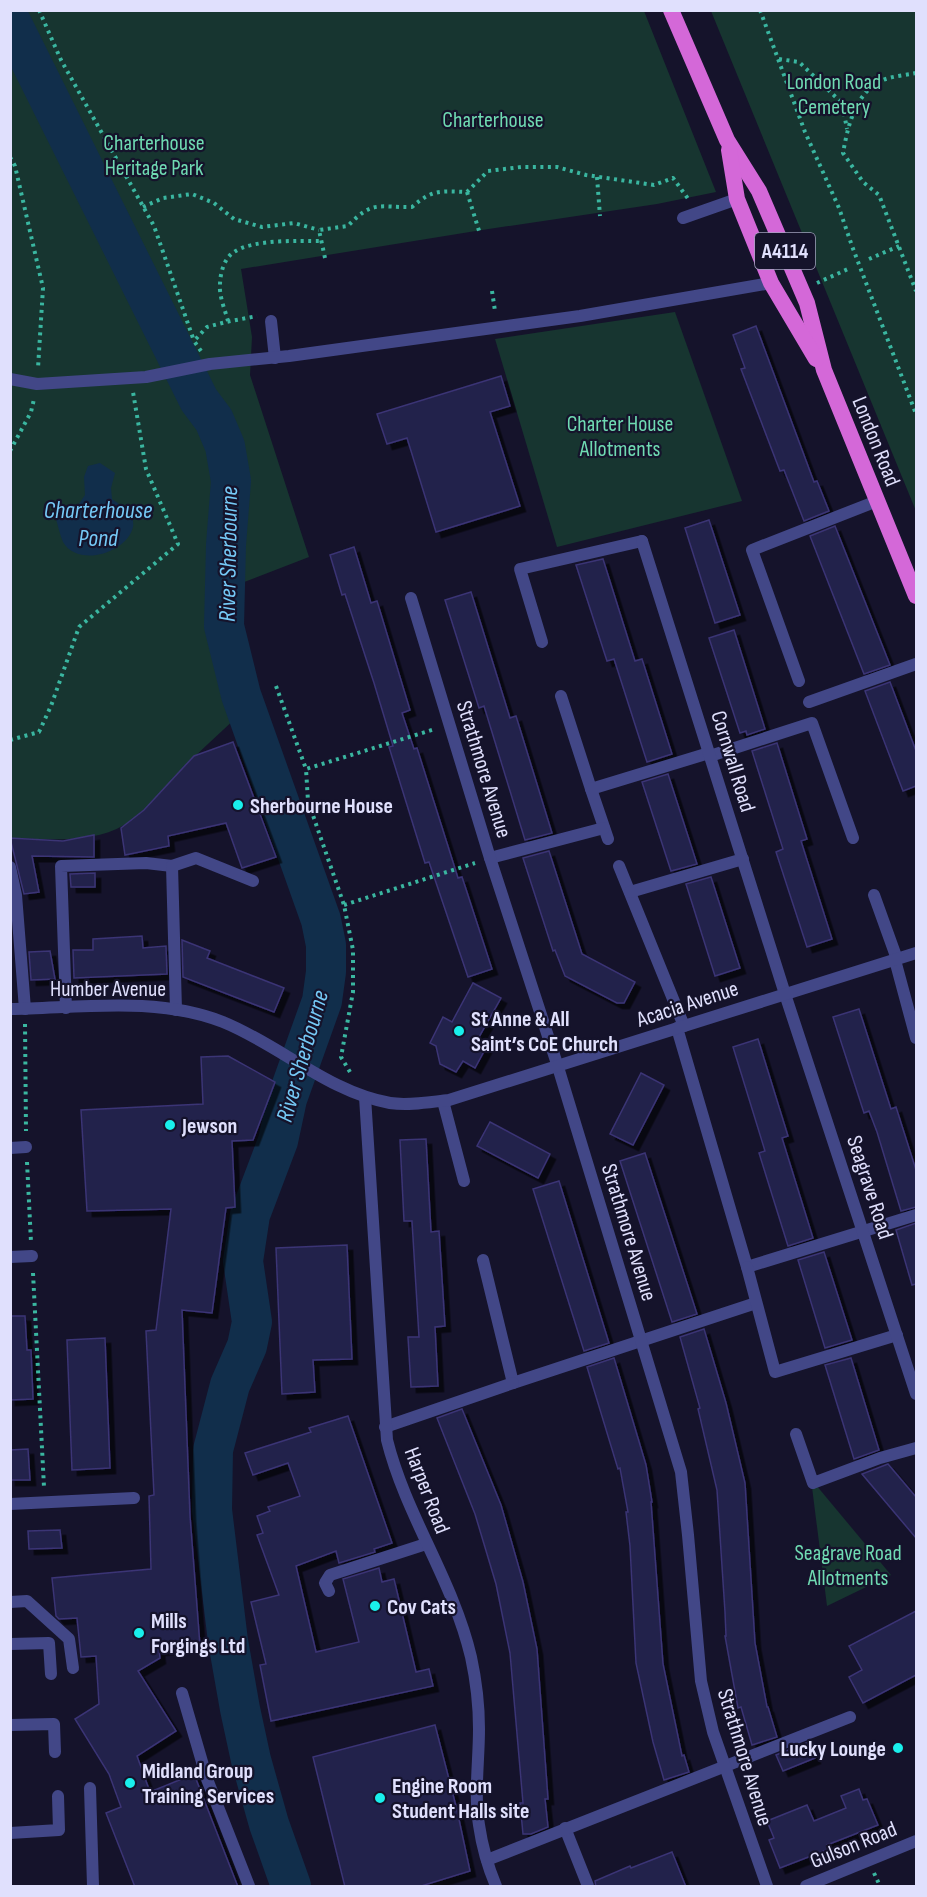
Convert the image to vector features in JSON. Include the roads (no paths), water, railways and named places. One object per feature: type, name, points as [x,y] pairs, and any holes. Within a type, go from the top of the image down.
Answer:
[{"type":"highway","name":"London Road","points":[[671,10],[727,140],[759,191],[807,303],[824,370],[916,596]]},
{"type":"highway","name":"London Road","points":[[727,140],[737,199],[771,283],[824,370]]},
{"type":"street","points":[[683,218],[737,199]]},
{"type":"street","points":[[10,379],[37,384],[146,377],[210,364],[274,358],[580,316],[771,283]]},
{"type":"street","points":[[267,318],[274,358]]},
{"type":"street","points":[[799,681],[752,550],[877,501]]},
{"type":"street","name":"Cornwall Road","points":[[542,642],[520,569],[642,541],[785,994]]},
{"type":"street","name":"Strathmore Avenue","points":[[411,598],[490,858],[558,1066],[681,1472],[701,1681],[712,1732],[767,1887]]},
{"type":"street","points":[[809,702],[916,664]]},
{"type":"street","points":[[490,858],[606,833],[561,696]]},
{"type":"street","points":[[591,789],[812,723],[853,838]]},
{"type":"street","points":[[66,1008],[61,866],[146,863],[172,866],[196,858],[253,881]]},
{"type":"street","points":[[630,892],[743,859]]},
{"type":"street","points":[[172,866],[176,1010]]},
{"type":"street","points":[[619,866],[681,1027],[775,1372],[897,1335]]},
{"type":"street","points":[[10,867],[16,895],[24,1010]]},
{"type":"street","points":[[874,895],[896,960],[916,1038]]},
{"type":"street","name":"Acacia Avenue","points":[[365,1097],[393,1103],[443,1101],[916,953]]},
{"type":"street","name":"Seagrave Road","points":[[785,994],[916,1394]]},
{"type":"street","name":"Humber Avenue","points":[[10,1009],[131,1006],[176,1010],[223,1022],[281,1052],[338,1087],[365,1097]]},
{"type":"street","name":"Harper Road","points":[[365,1097],[385,1427],[395,1471],[426,1545],[445,1579],[460,1622],[475,1680],[479,1727],[478,1825],[496,1887]]},
{"type":"street","points":[[443,1101],[464,1181]]},
{"type":"street","points":[[10,1148],[26,1147]]},
{"type":"street","points":[[747,1268],[916,1215]]},
{"type":"street","points":[[10,1257],[32,1256]]},
{"type":"street","points":[[483,1260],[513,1383]]},
{"type":"street","points":[[385,1427],[756,1303]]},
{"type":"street","points":[[796,1434],[813,1483],[880,1458],[916,1448]]},
{"type":"street","points":[[10,1504],[134,1498]]},
{"type":"street","points":[[328,1591],[325,1583],[330,1575],[426,1545]]},
{"type":"street","points":[[10,1602],[27,1601],[69,1639],[73,1668]]},
{"type":"street","points":[[10,1644],[49,1643],[51,1674]]},
{"type":"street","points":[[182,1693],[207,1779],[249,1887]]},
{"type":"street","points":[[487,1860],[850,1716]]},
{"type":"street","points":[[10,1725],[54,1724],[55,1752]]},
{"type":"street","points":[[90,1788],[93,1887]]},
{"type":"street","points":[[10,1833],[59,1830],[58,1796]]},
{"type":"street","points":[[566,1828],[588,1887]]},
{"type":"street","name":"Gulson Road","points":[[806,1887],[916,1841]]},
{"type":"water","name":"Charterhouse Pond","points":[[100,463],[115,473],[111,488],[112,499],[132,513],[133,527],[122,544],[112,550],[90,556],[70,550],[63,542],[56,519],[74,511],[85,495],[84,477],[88,466]]},
{"type":"waterway","name":"River Sherbourne","points":[[10,20],[199,400],[214,420],[225,446],[231,481],[226,545],[224,626],[241,695],[321,920],[326,945],[326,972],[322,1001],[287,1099],[278,1141],[250,1215],[243,1261],[252,1322],[247,1346],[230,1385],[213,1450],[212,1510],[228,1641],[240,1709],[251,1760],[269,1824],[291,1886]]},
{"type":"place","name":"Sherbourne House","points":[[238,805]]},
{"type":"place","name":"St Anne & All Saint’s CoE Church","points":[[459,1031]]},
{"type":"place","name":"Jewson","points":[[170,1125]]},
{"type":"place","name":"Cov Cats","points":[[375,1606]]},
{"type":"place","name":"Mills Forgings Ltd","points":[[139,1633]]},
{"type":"place","name":"Lucky Lounge","points":[[898,1748]]},
{"type":"place","name":"Midland Group Training Services","points":[[130,1783]]},
{"type":"place","name":"Engine Room Student Halls site","points":[[380,1798]]},
{"type":"park label","name":"London Road Cemetery","points":[[834,94]]},
{"type":"park label","name":"Charterhouse","points":[[493,119]]},
{"type":"park label","name":"Charterhouse Heritage Park","points":[[154,154]]},
{"type":"park label","name":"Charter House Allotments","points":[[620,436]]},
{"type":"park label","name":"Seagrave Road Allotments","points":[[848,1565]]}]
